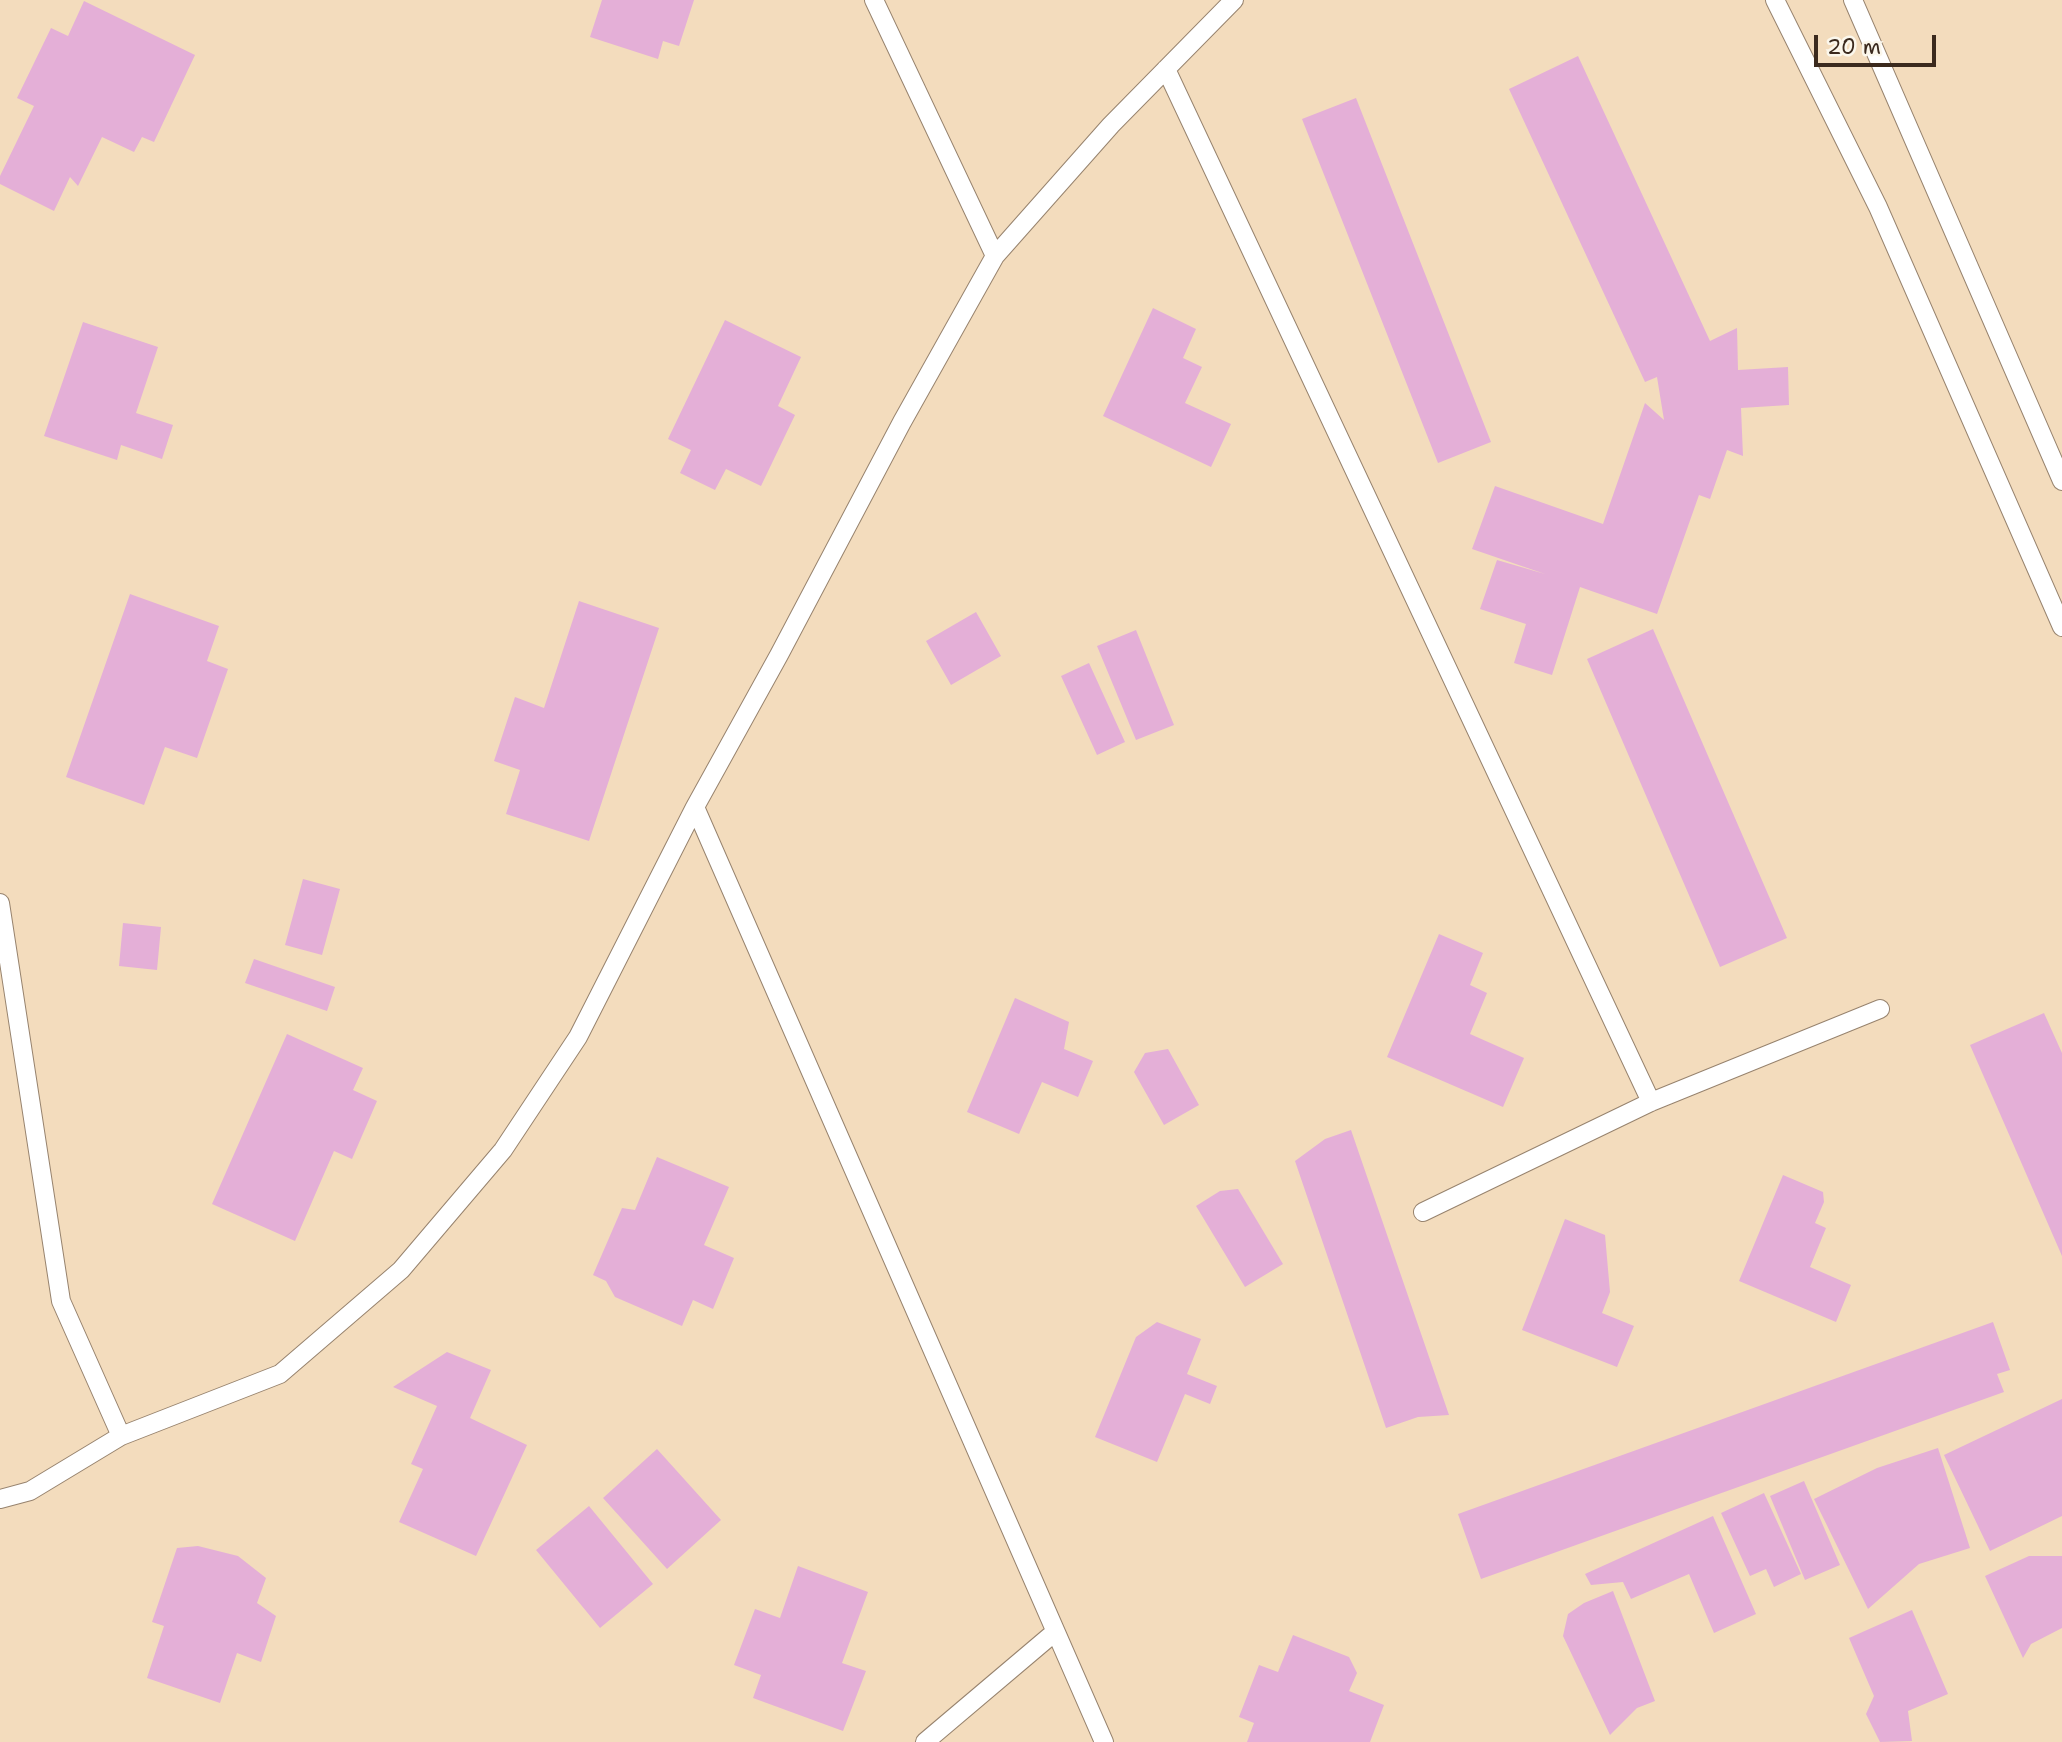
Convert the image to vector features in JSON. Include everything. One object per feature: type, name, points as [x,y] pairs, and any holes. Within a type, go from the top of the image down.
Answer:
[{"type":"lane","points":[[874,0],[995,256]]},
{"type":"lane","points":[[0,1499],[30,1491],[121,1436],[280,1374],[401,1270],[503,1150],[578,1037],[695,807],[902,422],[995,256],[1111,125],[1234,0]]},
{"type":"lane","points":[[1775,0],[1878,208],[2062,627]]},
{"type":"lane","points":[[1853,0],[2062,481]]},
{"type":"lane","points":[[1166,69],[1651,1102]]},
{"type":"lane","points":[[695,807],[1104,1742]]},
{"type":"lane","points":[[0,903],[61,1301],[121,1436]]},
{"type":"lane","points":[[1423,1212],[1651,1102],[1880,1009]]},
{"type":"lane","points":[[925,1742],[1055,1632]]},
{"type":"building","points":[[602,0],[694,0],[679,46],[663,41],[658,59],[590,37]]},
{"type":"building","points":[[84,1],[195,55],[154,142],[142,137],[134,152],[102,137],[78,186],[70,177],[54,211],[0,184],[0,176],[34,106],[17,98],[51,28],[68,36]]},
{"type":"building","points":[[1578,56],[1710,341],[1737,328],[1738,370],[1788,367],[1789,405],[1741,408],[1743,456],[1727,450],[1710,499],[1699,495],[1657,614],[1580,587],[1552,675],[1514,663],[1526,624],[1480,609],[1497,560],[1545,574],[1472,549],[1495,486],[1603,524],[1645,403],[1664,420],[1657,377],[1645,382],[1509,89]]},
{"type":"building","points":[[1356,98],[1491,442],[1438,463],[1302,119]]},
{"type":"building","points":[[1153,308],[1196,329],[1183,358],[1202,367],[1185,403],[1231,424],[1211,467],[1103,416]]},
{"type":"building","points":[[725,320],[801,357],[778,406],[795,415],[761,486],[726,469],[715,490],[680,473],[691,450],[668,439]]},
{"type":"building","points":[[83,322],[158,347],[136,413],[173,425],[162,459],[121,445],[117,460],[44,436]]},
{"type":"building","points":[[130,594],[219,626],[207,661],[228,669],[197,758],[165,747],[144,805],[66,777]]},
{"type":"building","points":[[579,601],[659,628],[589,841],[506,814],[520,770],[494,761],[515,697],[544,708]]},
{"type":"building","points":[[976,612],[1001,656],[951,685],[926,641]]},
{"type":"building","points":[[1653,629],[1787,938],[1720,967],[1587,659]]},
{"type":"building","points":[[1136,630],[1174,725],[1136,740],[1097,646]]},
{"type":"building","points":[[1089,663],[1125,742],[1097,755],[1061,676]]},
{"type":"building","points":[[303,879],[340,889],[322,955],[285,945]]},
{"type":"building","points":[[123,923],[161,927],[157,970],[119,966]]},
{"type":"building","points":[[1439,934],[1483,953],[1470,985],[1487,993],[1470,1034],[1524,1058],[1503,1107],[1387,1057]]},
{"type":"building","points":[[254,959],[335,987],[327,1011],[245,983]]},
{"type":"building","points":[[1015,998],[1069,1022],[1064,1049],[1093,1061],[1078,1097],[1042,1082],[1019,1134],[967,1112]]},
{"type":"building","points":[[2044,1013],[2062,1053],[2062,1256],[1970,1045]]},
{"type":"building","points":[[287,1034],[363,1068],[353,1090],[377,1101],[352,1159],[334,1151],[295,1241],[212,1204]]},
{"type":"building","points":[[1168,1049],[1199,1105],[1164,1125],[1134,1072],[1145,1053]]},
{"type":"building","points":[[1351,1130],[1449,1415],[1418,1417],[1386,1428],[1295,1161],[1325,1139]]},
{"type":"building","points":[[657,1157],[729,1187],[704,1245],[734,1258],[713,1309],[693,1300],[682,1326],[615,1297],[606,1281],[593,1275],[622,1208],[635,1210]]},
{"type":"building","points":[[1783,1175],[1823,1192],[1824,1202],[1815,1223],[1826,1228],[1810,1267],[1851,1285],[1836,1322],[1739,1281]]},
{"type":"building","points":[[1238,1189],[1283,1264],[1245,1287],[1196,1206],[1220,1191]]},
{"type":"building","points":[[1565,1219],[1605,1235],[1610,1292],[1602,1313],[1634,1326],[1617,1367],[1522,1330]]},
{"type":"building","points":[[1157,1322],[1201,1339],[1187,1374],[1217,1386],[1210,1404],[1185,1394],[1157,1462],[1095,1437],[1136,1337]]},
{"type":"building","points":[[1993,1322],[2010,1370],[1997,1374],[2004,1392],[1481,1579],[1458,1514]]},
{"type":"building","points":[[447,1352],[491,1370],[470,1418],[527,1445],[476,1556],[399,1522],[423,1469],[411,1464],[437,1406],[393,1387]]},
{"type":"building","points":[[2062,1399],[2062,1516],[1990,1551],[1944,1455]]},
{"type":"building","points":[[1938,1448],[1970,1548],[1919,1564],[1868,1609],[1814,1499],[1877,1468]]},
{"type":"building","points":[[657,1449],[721,1520],[667,1569],[603,1498]]},
{"type":"building","points":[[1804,1481],[1840,1565],[1805,1580],[1770,1496]]},
{"type":"building","points":[[1764,1493],[1801,1574],[1774,1587],[1766,1569],[1750,1576],[1721,1513]]},
{"type":"building","points":[[589,1506],[653,1584],[600,1628],[536,1550]]},
{"type":"building","points":[[1713,1516],[1756,1614],[1714,1633],[1689,1574],[1631,1599],[1623,1582],[1591,1585],[1585,1574]]},
{"type":"building","points":[[198,1546],[238,1556],[266,1578],[257,1603],[276,1616],[261,1662],[237,1653],[220,1703],[147,1678],[164,1626],[152,1622],[177,1548]]},
{"type":"building","points":[[2029,1556],[2062,1556],[2062,1628],[2031,1644],[2023,1658],[1985,1576]]},
{"type":"building","points":[[798,1566],[868,1592],[842,1663],[866,1671],[843,1731],[753,1698],[761,1675],[734,1665],[755,1609],[780,1618]]},
{"type":"building","points":[[1613,1591],[1655,1701],[1637,1708],[1610,1735],[1563,1636],[1568,1614],[1584,1603]]},
{"type":"building","points":[[1912,1610],[1948,1694],[1908,1711],[1912,1741],[1880,1742],[1866,1714],[1874,1696],[1849,1638]]},
{"type":"building","points":[[1293,1635],[1349,1657],[1357,1673],[1349,1691],[1384,1705],[1370,1742],[1247,1742],[1254,1723],[1239,1717],[1259,1665],[1278,1672]]}]
